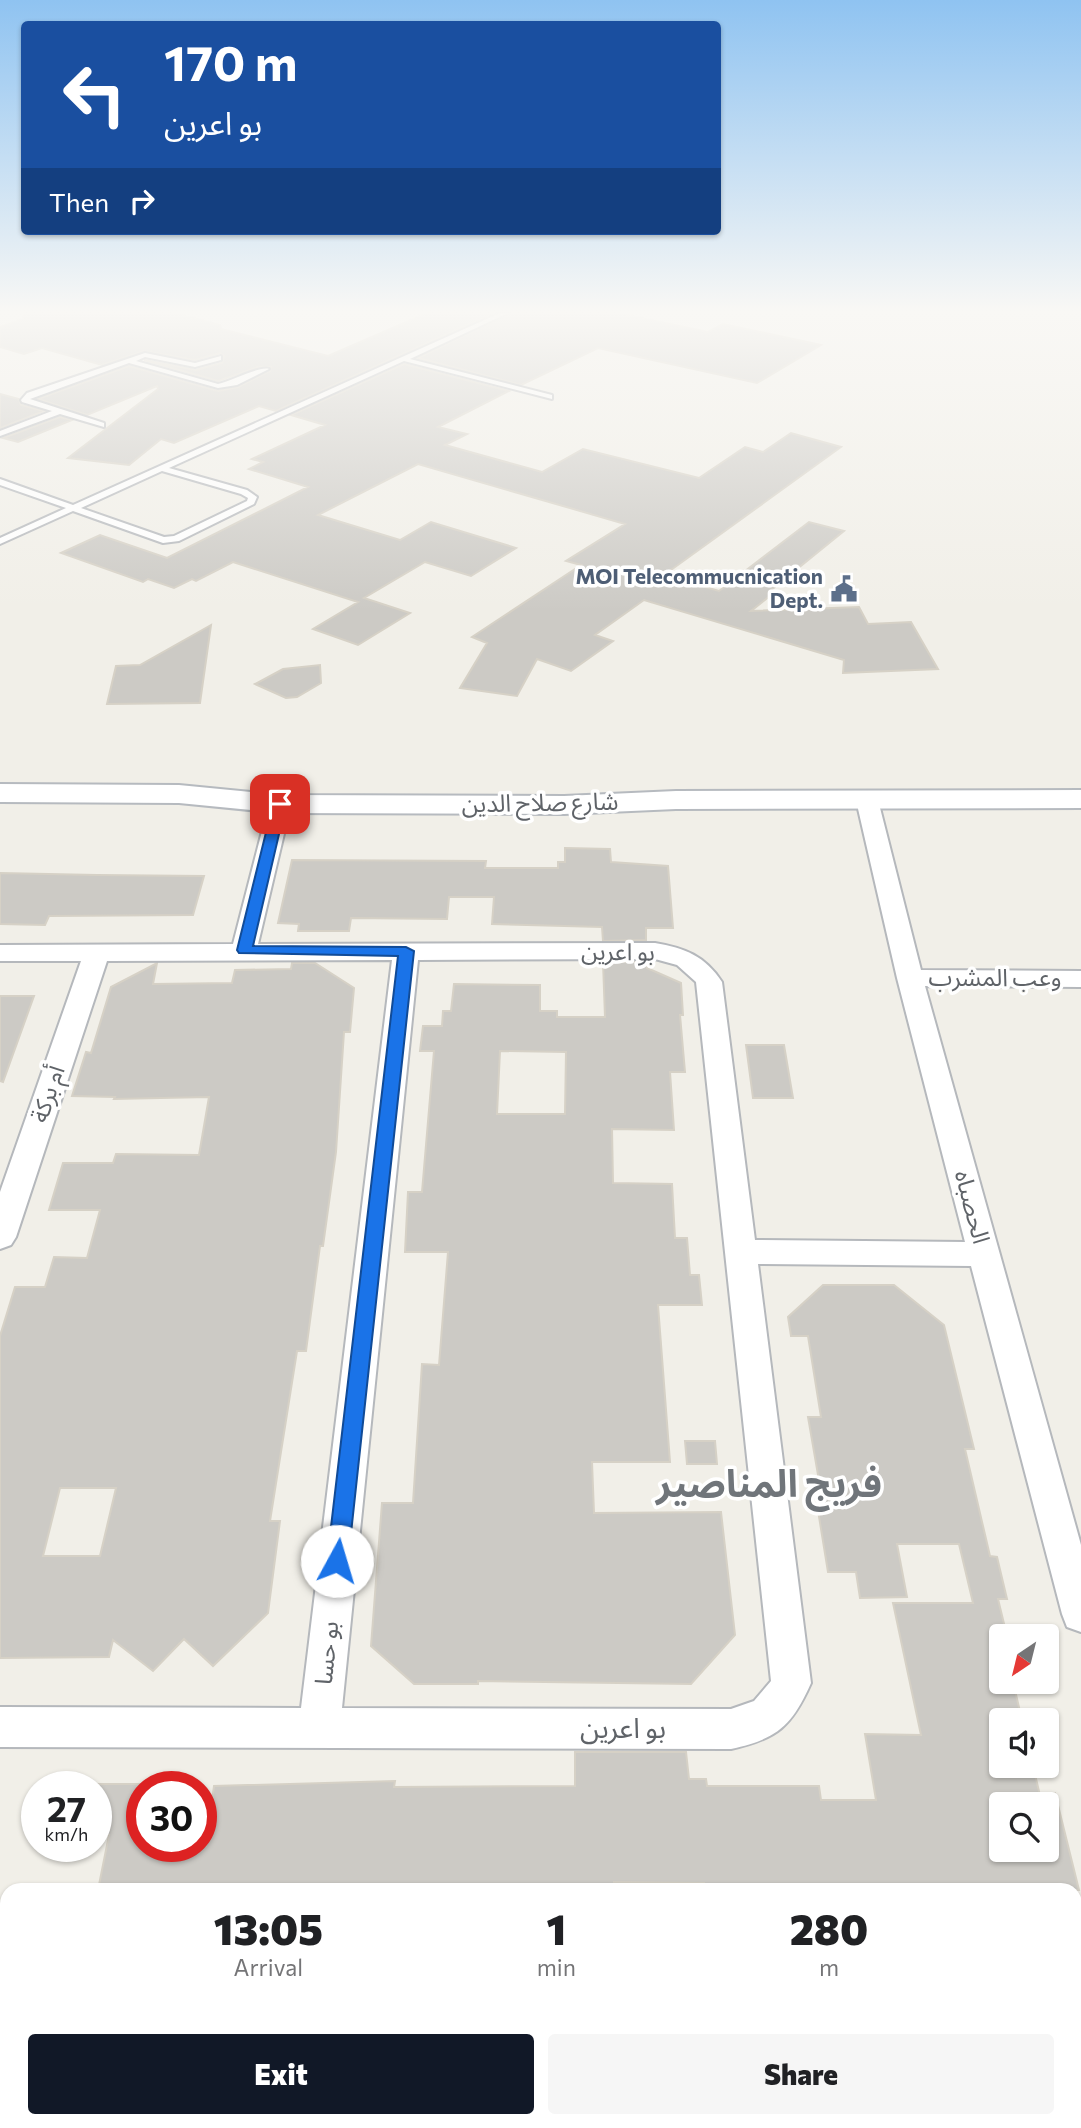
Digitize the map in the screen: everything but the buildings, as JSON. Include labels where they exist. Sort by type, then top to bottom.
[{"type":"street","name":"شارع صلاح الدين","points":[[0,793],[169,793],[279,808]]},
{"type":"street","name":"شارع صلاح الدين","points":[[0,804],[179,804],[600,816],[1081,799]]},
{"type":"street","name":"شارع صلاح الدين","points":[[869,807],[1081,816]]},
{"type":"street","name":"الحصباه","points":[[869,807],[910,978],[1081,1614]]},
{"type":"street","points":[[244,950],[279,808]]},
{"type":"street","name":"بو اعرين","points":[[0,953],[244,950],[655,951],[674,954],[691,961],[702,971],[709,982],[790,1656],[791,1683],[780,1706],[759,1723],[731,1728],[0,1727]]},
{"type":"street","name":"بو حسا","points":[[319,1728],[406,951]]},
{"type":"street","name":"أم بركة","points":[[0,1237],[97,952]]},
{"type":"street","name":"وعب المشرب","points":[[910,978],[1081,979]]},
{"type":"street","points":[[741,1252],[985,1254]]},
{"type":"lane","points":[[0,434],[57,412]]},
{"type":"lane","points":[[59,412],[101,425]]},
{"type":"lane","points":[[0,541],[287,412]]},
{"type":"lane","points":[[0,482],[163,540],[176,539],[251,502],[253,497],[164,469]]},
{"type":"place","name":"MOI Telecommucnication Dept.","points":[[844,589]]},
{"type":"district","name":"فريج المناصير","points":[[769,1484]]},
{"type":"route","points":[[280,804],[244,950],[406,951],[337,1561]]}]
